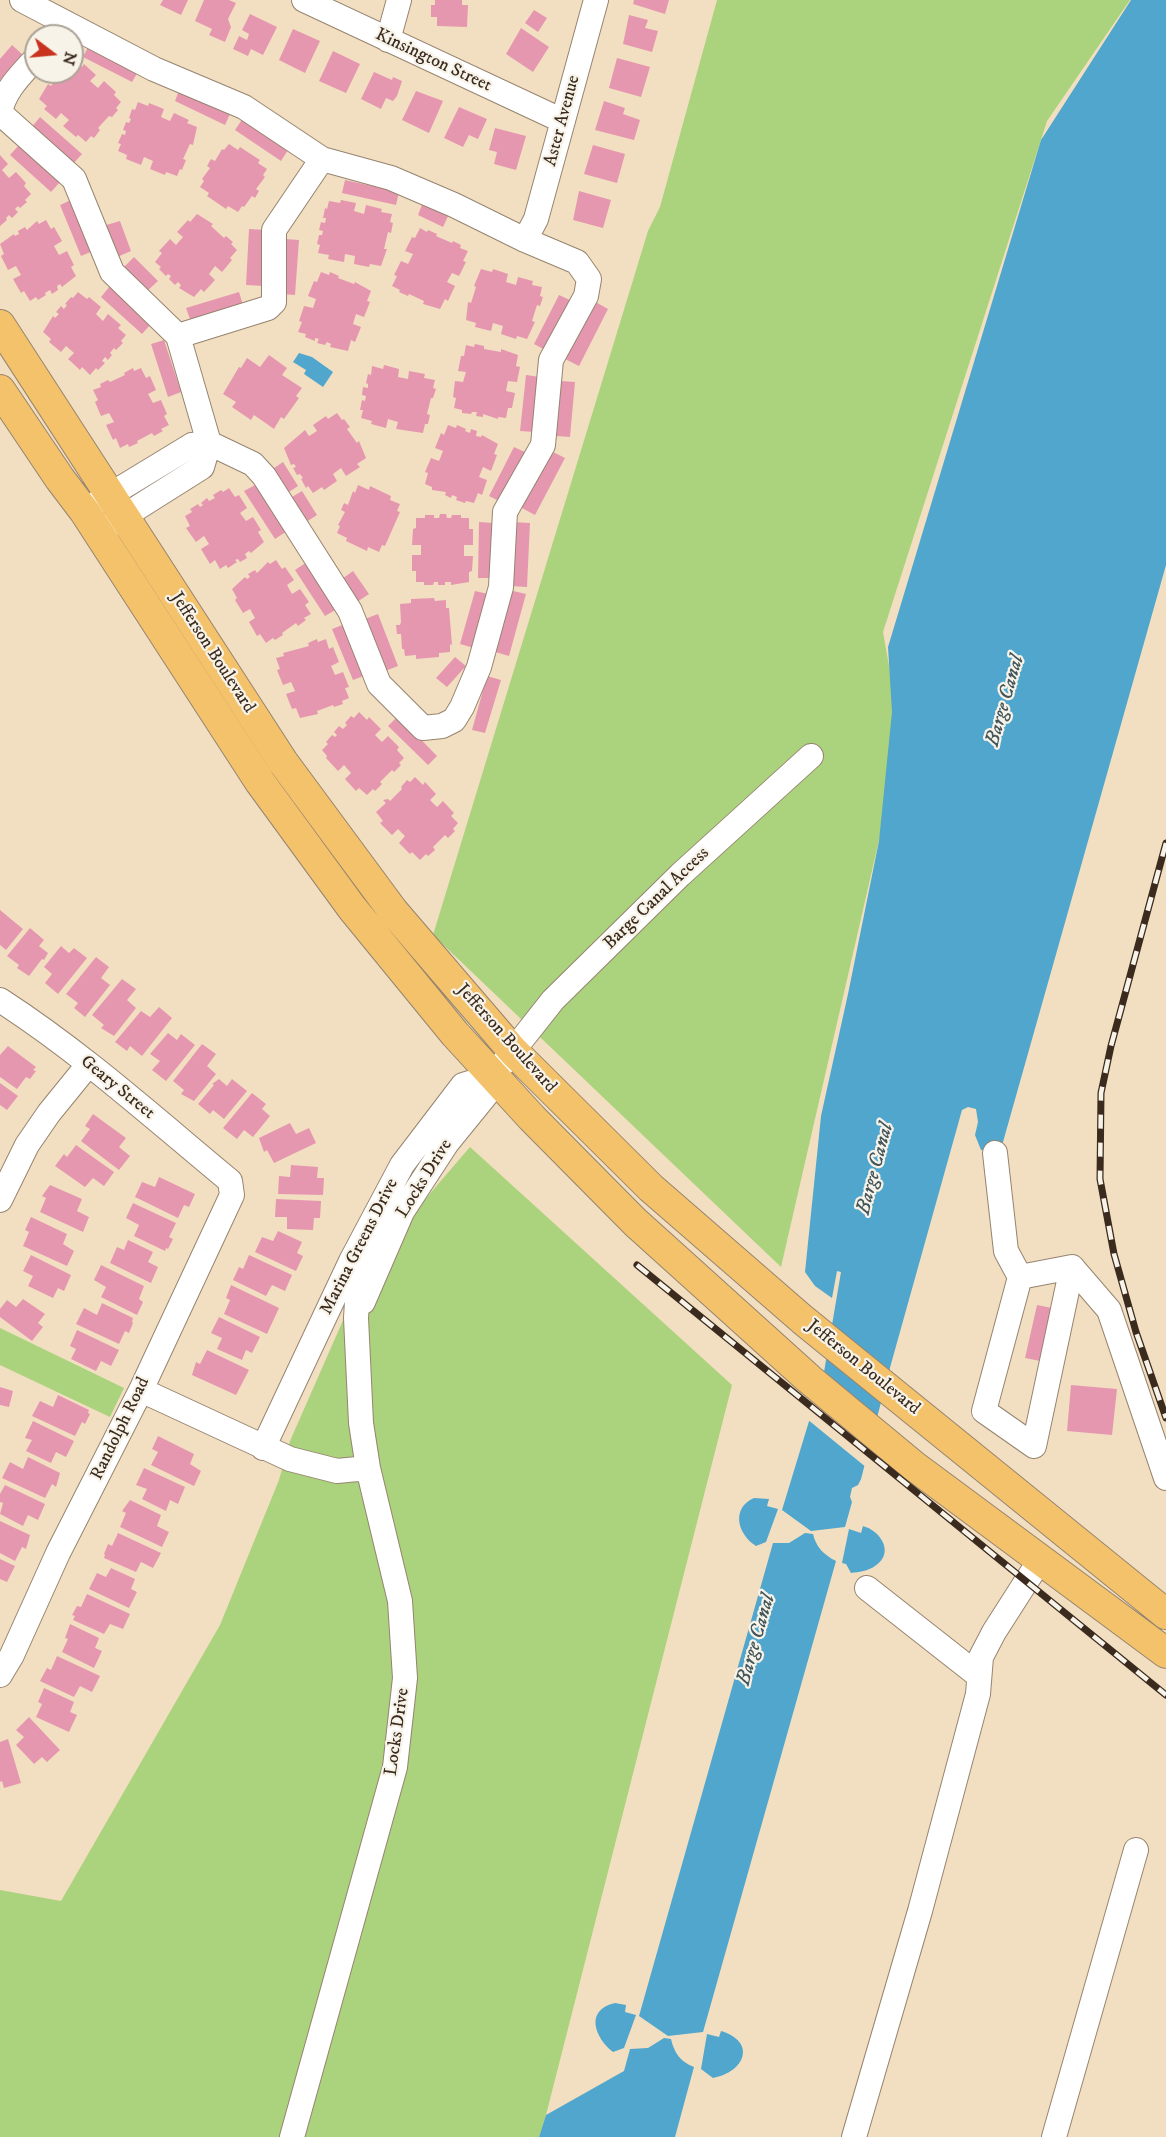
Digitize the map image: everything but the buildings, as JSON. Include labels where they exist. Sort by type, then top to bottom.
[{"type":"main road","name":"Jefferson Boulevard","points":[[0,325],[283,762],[393,911],[513,1052],[651,1188],[803,1320],[1163,1606]]},
{"type":"main road","name":"Jefferson Boulevard","points":[[0,390],[91,522],[260,782],[333,882],[455,1034],[493,1076],[635,1222],[809,1379],[914,1466],[1166,1653]]},
{"type":"street","points":[[22,0],[53,24]]},
{"type":"street","name":"Kinsington Street","points":[[304,0],[563,121]]},
{"type":"street","points":[[388,40],[399,0]]},
{"type":"street","name":"Aster Avenue","points":[[525,240],[536,219],[596,0]]},
{"type":"street","points":[[84,40],[244,107],[322,159],[392,178],[577,262],[589,279],[586,296],[551,360],[543,445],[505,512],[501,587],[479,667],[454,720],[442,726],[423,728],[379,684],[350,611],[264,476],[253,464],[209,443],[192,445],[117,506],[91,522]]},
{"type":"street","points":[[24,72],[2,99],[0,113],[74,179],[112,272],[178,336],[209,443]]},
{"type":"street","points":[[178,336],[268,308],[273,302],[274,230],[322,159]]},
{"type":"street","name":"Barge Canal Access","points":[[513,1052],[553,1000],[680,875],[811,756]]},
{"type":"street","name":"Geary Street","points":[[0,1000],[31,1020],[230,1181]]},
{"type":"street","name":"Locks Drive","points":[[356,1318],[402,1212],[447,1143],[486,1095],[493,1076],[513,1052]]},
{"type":"street","points":[[0,1200],[27,1145],[49,1113],[88,1065]]},
{"type":"street","name":"Marina Greens Drive","points":[[262,1448],[351,1261],[402,1165],[463,1085],[493,1076]]},
{"type":"street","points":[[995,1153],[1006,1251],[1020,1277],[984,1411],[1034,1446],[1072,1267]]},
{"type":"street","name":"Randolph Road","points":[[0,1675],[12,1655],[58,1553],[141,1390],[232,1195],[230,1181]]},
{"type":"street","name":"Locks Drive","points":[[292,2137],[395,1767],[405,1678],[400,1601],[368,1468],[361,1424],[356,1318],[359,1269],[376,1215]]},
{"type":"street","points":[[1020,1277],[1072,1267]]},
{"type":"street","points":[[1072,1267],[1109,1310],[1166,1478]]},
{"type":"street","points":[[141,1390],[290,1459],[337,1471],[368,1468]]},
{"type":"street","points":[[854,2137],[923,1899],[978,1694],[981,1657],[994,1632],[1040,1560]]},
{"type":"street","points":[[867,1588],[979,1676]]},
{"type":"street","points":[[1054,2137],[1136,1850]]},
{"type":"green space","points":[[717,0],[1130,0],[1047,121],[883,632],[902,740],[781,1267],[433,935],[648,231],[660,207]]},
{"type":"green space","points":[[470,1147],[732,1385],[539,2137],[0,2137],[0,1890],[61,1901],[220,1625],[279,1480],[290,1441],[366,1268]]},
{"type":"green space","points":[[0,1328],[124,1388],[110,1417],[0,1365]]},
{"type":"water","name":"Barge Canal","points":[[1131,0],[1166,0],[1166,565],[1001,1149],[981,1150],[975,1135],[978,1122],[976,1109],[968,1107],[962,1110],[861,1479],[858,1485],[852,1488],[850,1497],[852,1502],[845,1527],[811,1531],[782,1510],[824,1372],[841,1272],[837,1271],[832,1298],[815,1286],[805,1272],[821,1116],[879,841],[892,712],[888,647],[1041,140]]},
{"type":"water","points":[[299,353],[312,357],[333,372],[323,387],[304,374],[306,370],[293,362]]},
{"type":"water","points":[[754,1498],[769,1499],[767,1506],[778,1509],[766,1542],[756,1546],[744,1535],[739,1521],[742,1508]]},
{"type":"water","points":[[863,1526],[880,1537],[885,1549],[884,1555],[881,1561],[872,1568],[851,1573],[846,1564],[842,1563],[849,1529],[861,1533]]},
{"type":"water","name":"Barge Canal","points":[[805,1533],[813,1534],[821,1550],[836,1561],[703,2032],[668,2036],[639,2016],[773,1543],[789,1543]]},
{"type":"water","points":[[615,2003],[626,2005],[625,2012],[636,2015],[624,2048],[613,2052],[601,2039],[596,2018],[605,2007]]},
{"type":"water","points":[[721,2031],[739,2042],[743,2049],[743,2056],[733,2070],[713,2078],[701,2069],[707,2034],[719,2037]]},
{"type":"water","points":[[664,2038],[671,2039],[679,2056],[694,2067],[675,2137],[539,2137],[546,2115],[624,2071],[630,2049],[648,2048]]},
{"type":"pier","points":[[820,1374],[879,1422],[867,1468],[807,1419]]},
{"type":"railway","points":[[1166,843],[1111,1046],[1101,1093],[1100,1179],[1114,1254],[1136,1332],[1166,1418]]},
{"type":"railway","points":[[637,1265],[1166,1695]]}]
